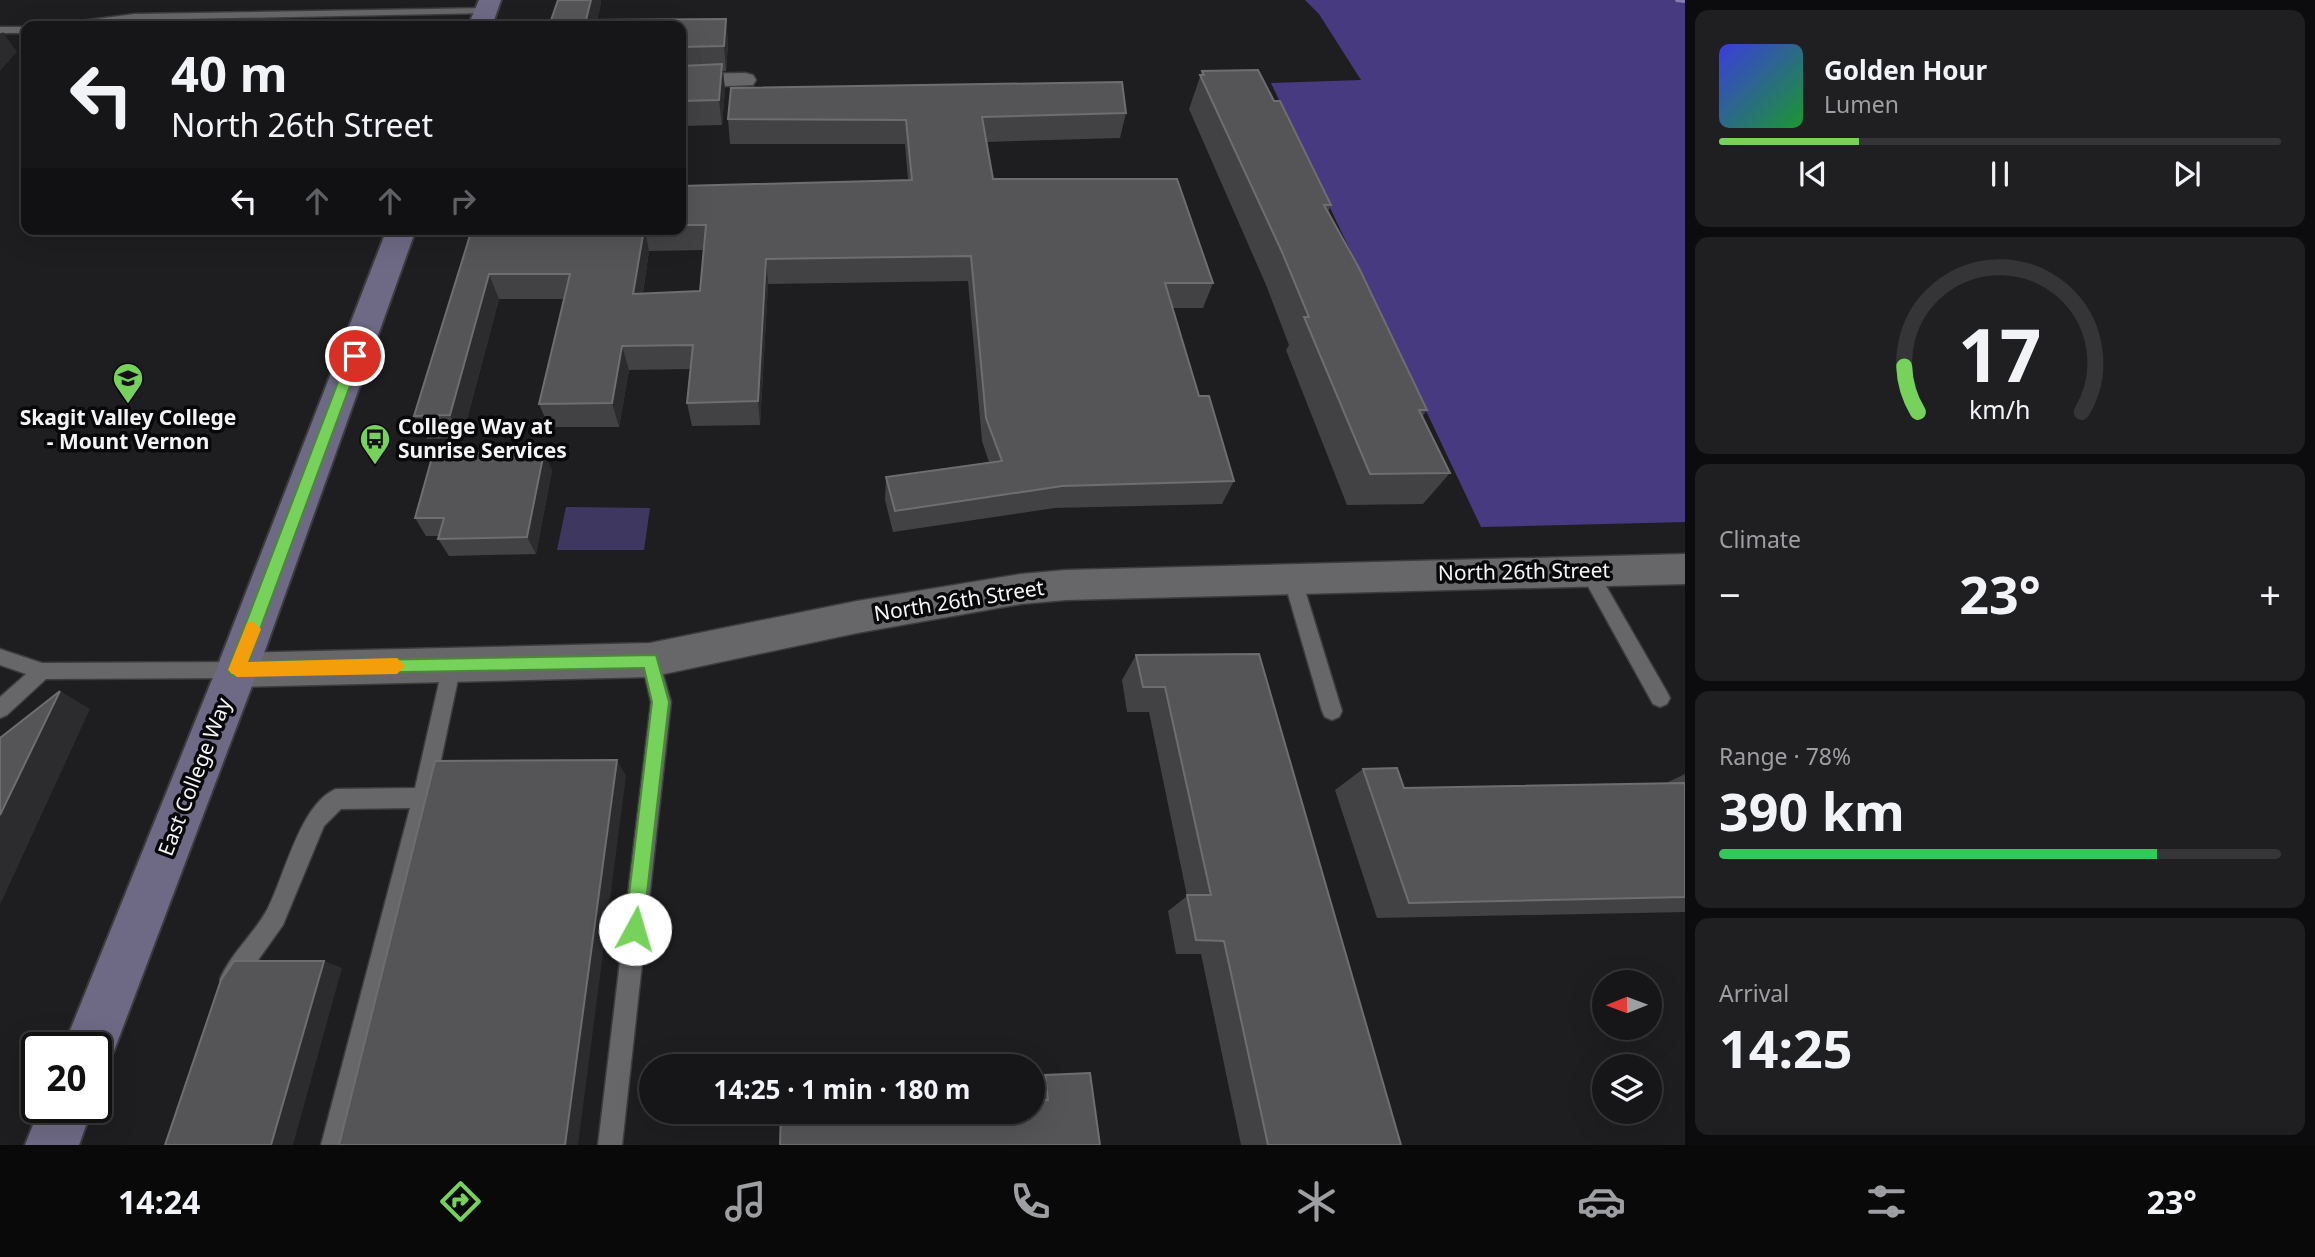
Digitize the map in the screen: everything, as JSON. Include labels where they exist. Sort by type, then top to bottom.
[{"type":"main road","name":"East College Way","points":[[95,1032],[237,670],[400,235]]},
{"type":"main road","points":[[52,1145],[60,1123]]},
{"type":"street","points":[[686,81],[745,80]]},
{"type":"street","name":"North 26th Street","points":[[237,670],[650,660],[857,617],[1021,589],[1292,577],[1685,569]]},
{"type":"lane","points":[[104,21],[135,17],[485,12]]},
{"type":"lane","points":[[0,30],[21,30]]},
{"type":"lane","points":[[1588,570],[1660,698]]},
{"type":"lane","points":[[1292,577],[1332,711]]},
{"type":"lane","points":[[0,657],[42,671],[237,670]]},
{"type":"lane","points":[[610,1145],[661,702],[650,660]]},
{"type":"lane","points":[[333,1145],[424,798],[452,665]]},
{"type":"lane","points":[[0,709],[42,671]]},
{"type":"lane","points":[[222,1005],[231,980],[275,917],[317,820],[337,799],[424,798]]},
{"type":"shaded area","points":[[1305,0],[1685,0],[1685,522],[1481,527],[1271,83],[1361,80],[1319,14]]},
{"type":"shaded area","points":[[566,507],[650,508],[644,550],[557,550]]},
{"type":"building","points":[[558,0],[591,0],[586,20],[726,19],[724,46],[686,47],[686,21],[551,21]]},
{"type":"building","points":[[722,64],[719,100],[686,101],[686,66]]},
{"type":"building","points":[[1258,70],[1274,101],[1280,101],[1331,205],[1324,205],[1359,268],[1427,410],[1419,410],[1450,473],[1370,474],[1304,317],[1309,317],[1282,252],[1200,75],[1204,75],[1202,71]]},
{"type":"building","points":[[1122,82],[1126,113],[982,117],[993,179],[1177,179],[1213,283],[1165,283],[1199,396],[1209,396],[1234,481],[1062,486],[895,511],[886,477],[1002,461],[986,418],[971,256],[766,259],[758,401],[687,403],[693,345],[622,346],[612,403],[539,404],[570,274],[489,274],[450,415],[414,416],[470,235],[643,235],[633,294],[700,291],[706,225],[686,225],[686,186],[912,180],[906,120],[728,119],[731,88]]},
{"type":"building","points":[[544,452],[527,537],[438,539],[444,518],[415,518],[433,454]]},
{"type":"building","points":[[1259,654],[1401,1145],[1268,1145],[1224,941],[1196,940],[1187,895],[1211,895],[1165,687],[1143,687],[1136,655]]},
{"type":"building","points":[[60,691],[0,815],[0,738]]},
{"type":"building","points":[[617,760],[565,1145],[339,1145],[435,761]]},
{"type":"building","points":[[1397,768],[1404,788],[1685,783],[1685,897],[1409,903],[1363,769]]},
{"type":"building","points":[[234,961],[324,961],[271,1145],[165,1145],[221,980]]},
{"type":"building","points":[[1090,1073],[1100,1145],[780,1145],[781,1124],[1045,1124],[1045,1100],[1048,1100],[1045,1075]]},
{"type":"waterway","points":[[1679,0],[1685,1]]},
{"type":"slow traffic","points":[[252,629],[237,670],[397,666]]},
{"type":"place","name":"Skagit Valley College - Mount Vernon","points":[[128,405]]},
{"type":"place","name":"College Way at Sunrise Services","points":[[375,466]]},
{"type":"route","points":[[355,356],[237,670],[650,660],[661,702],[635,929]]}]
